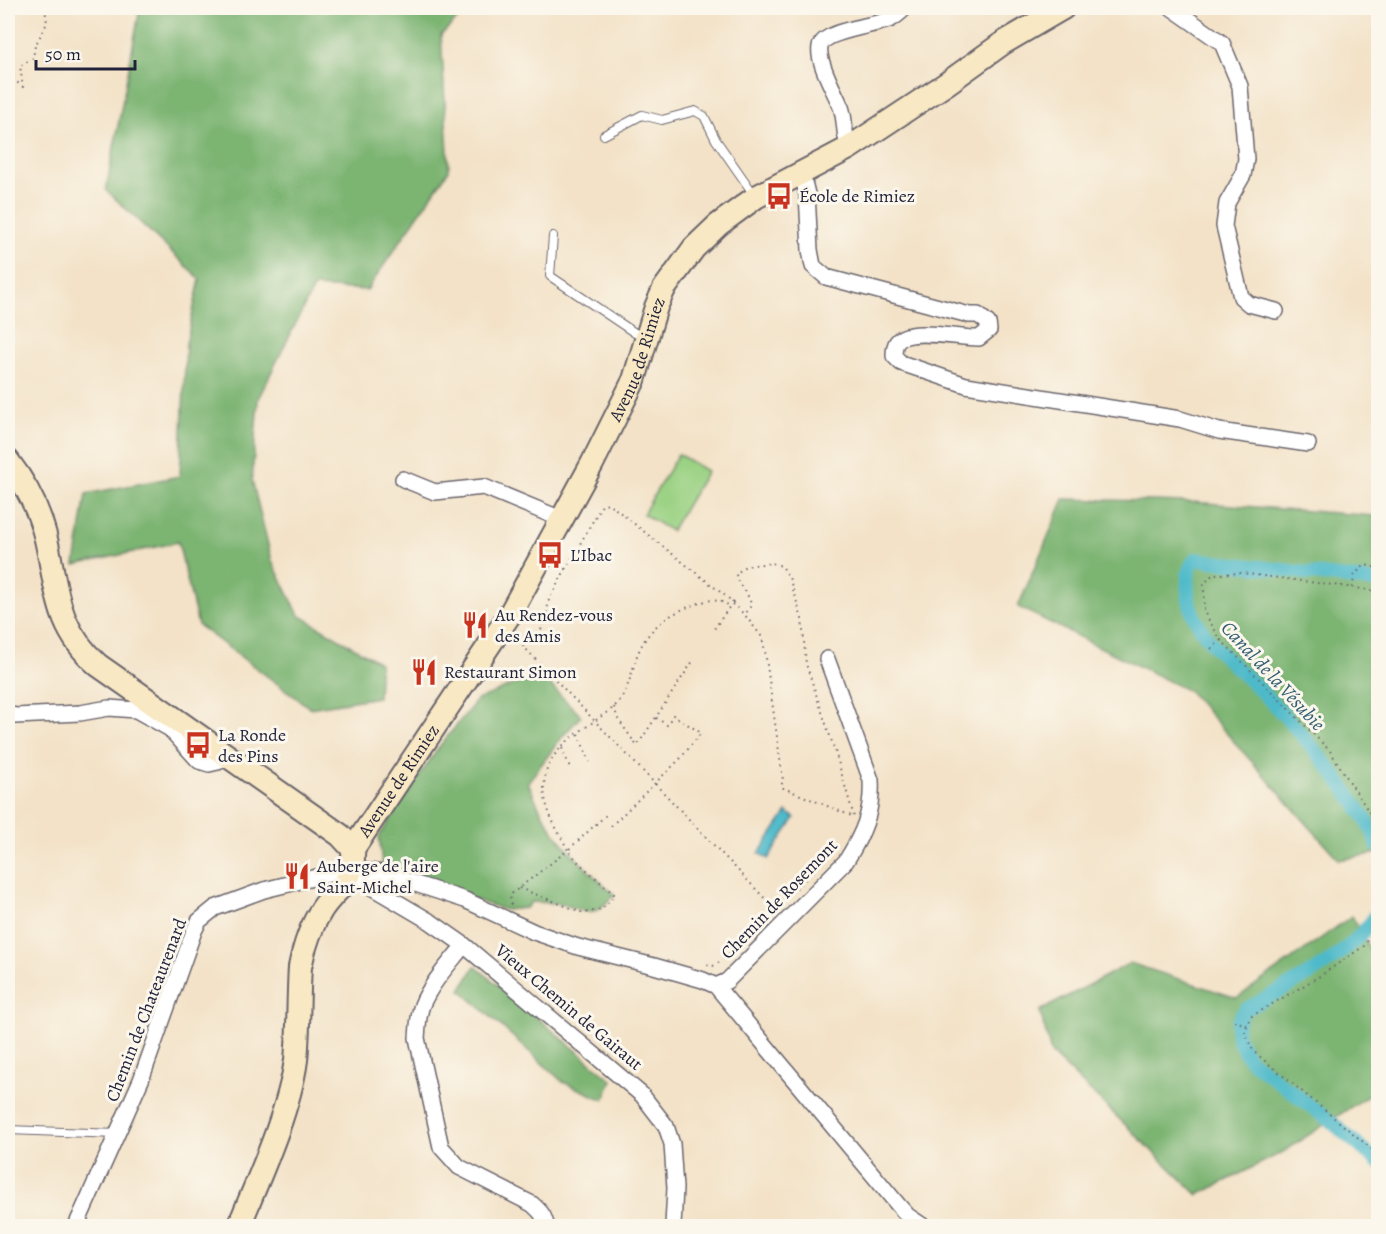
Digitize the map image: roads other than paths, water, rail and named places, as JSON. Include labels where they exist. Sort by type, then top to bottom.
[{"type":"street","points":[[849,148],[844,133],[843,113],[822,62],[820,47],[822,41],[830,35],[891,19],[905,8]]},
{"type":"street","name":"Avenue de Rimiez","points":[[353,849],[502,628],[592,464],[634,380],[646,337],[664,289],[694,248],[718,225],[756,197],[849,148],[1003,43],[1063,8]]},
{"type":"street","points":[[1172,8],[1222,43],[1240,86],[1246,159],[1243,175],[1227,203],[1224,226],[1241,297],[1249,304],[1276,311]]},
{"type":"street","points":[[802,174],[807,194],[813,266],[826,278],[969,315],[978,315],[988,323],[989,330],[979,338],[968,339],[955,335],[906,336],[898,340],[895,347],[894,356],[901,363],[966,385],[1180,419],[1219,431],[1308,444]]},
{"type":"street","points":[[8,460],[31,496],[39,516],[61,612],[82,651],[98,665],[340,835],[353,849],[354,862],[351,875],[323,908],[302,955],[296,1060],[272,1142],[239,1227]]},
{"type":"street","points":[[403,479],[435,492],[484,487],[561,519]]},
{"type":"street","name":"Chemin de Rosemont","points":[[716,987],[728,981],[846,861],[867,822],[872,800],[871,780],[827,659]]},
{"type":"street","points":[[8,714],[15,716],[80,713],[109,708],[136,710],[170,729],[199,761],[209,764],[218,762],[226,756]]},
{"type":"street","points":[[351,875],[368,871],[382,873],[465,900],[534,932],[578,947],[703,980],[716,987],[898,1206],[923,1227]]},
{"type":"street","name":"Chemin de Chateaurenard","points":[[76,1227],[141,1080],[199,921],[215,908],[264,890],[333,873],[351,875]]},
{"type":"street","name":"Vieux Chemin de Gairaut","points":[[351,875],[431,922],[464,945],[573,1039],[630,1083],[655,1110],[666,1126],[672,1144],[675,1188],[673,1227]]},
{"type":"street","points":[[464,945],[438,978],[423,1004],[418,1021],[417,1038],[441,1147],[459,1167],[540,1210],[546,1227]]},
{"type":"lane","points":[[604,135],[642,115],[662,120],[696,111],[704,116],[716,140],[756,197]]},
{"type":"lane","points":[[553,236],[550,276],[635,333],[646,337]]},
{"type":"lane","points":[[8,1130],[119,1134]]},
{"type":"water","points":[[787,812],[795,818],[768,859],[759,853]]},
{"type":"waterway","name":"Canal de la Vésubie","points":[[1378,582],[1195,559],[1191,565],[1188,580],[1193,613],[1201,629],[1222,654],[1280,710],[1316,752],[1362,814],[1378,847]]},
{"type":"waterway","name":"Canal de la Vésubie","points":[[1378,912],[1366,929],[1336,957],[1245,1010],[1240,1017],[1237,1029],[1239,1041],[1250,1060],[1335,1125],[1378,1162]]},
{"type":"place","name":"École de Rimiez","points":[[779,196]]},
{"type":"place","name":"L'Ibac","points":[[550,555]]},
{"type":"place","name":"Au Rendez-vous des Amis","points":[[475,625]]},
{"type":"place","name":"Restaurant Simon","points":[[424,672]]},
{"type":"place","name":"La Ronde des Pins","points":[[198,745]]},
{"type":"place","name":"Auberge de l'aire Saint-Michel","points":[[297,876]]}]
